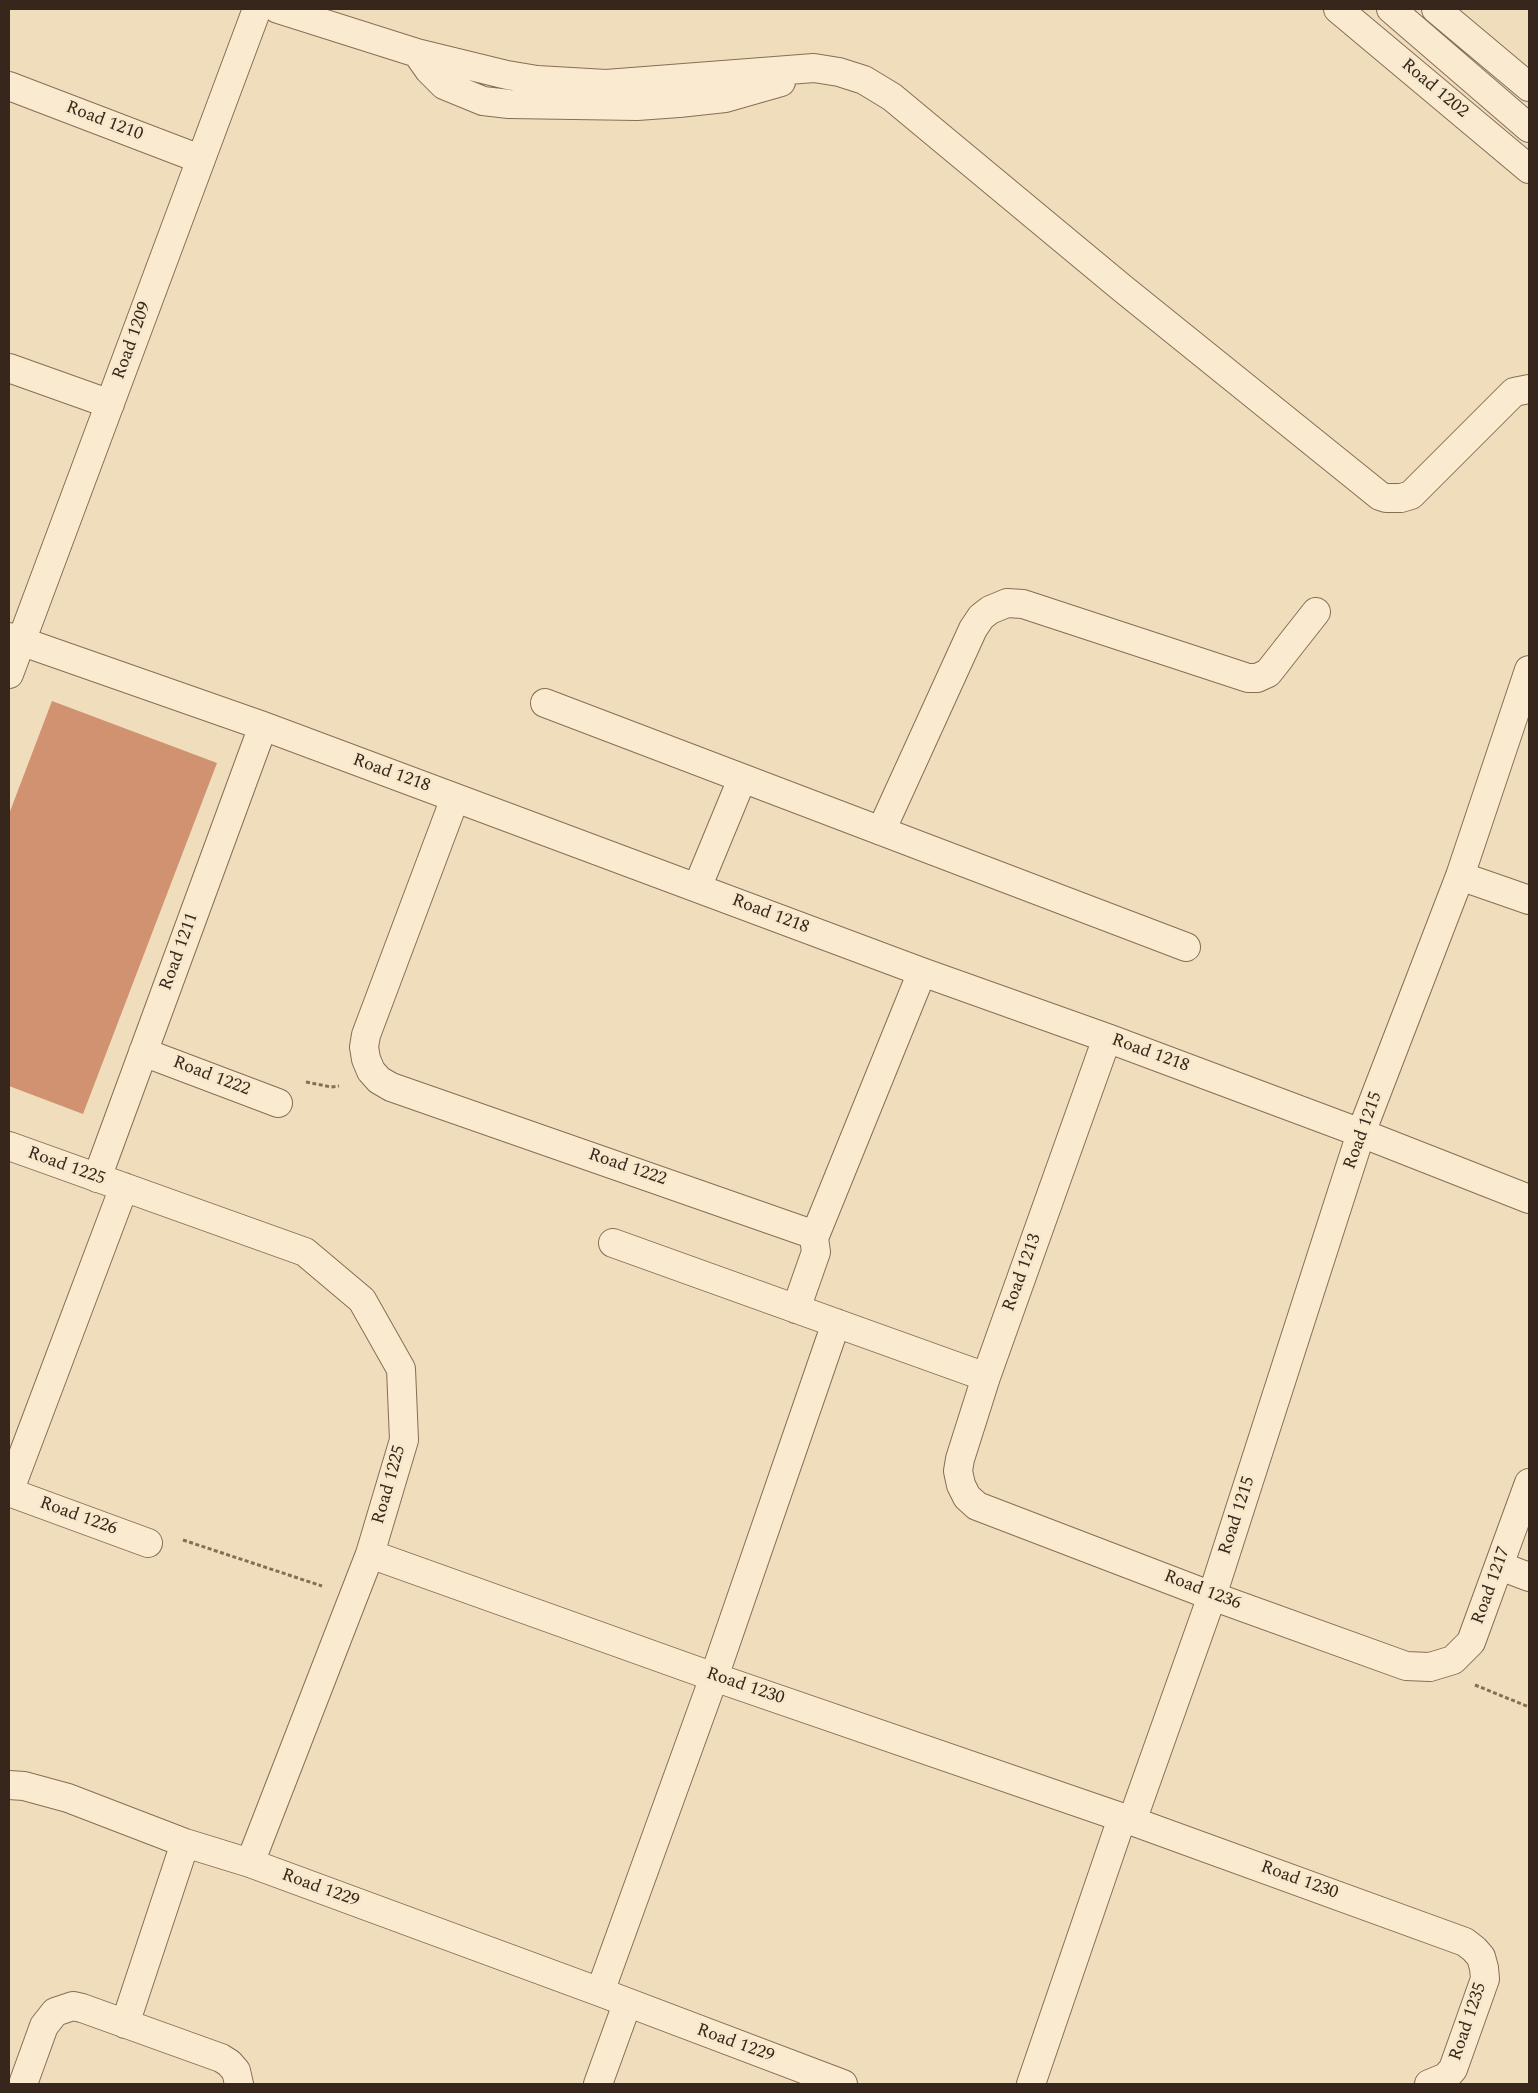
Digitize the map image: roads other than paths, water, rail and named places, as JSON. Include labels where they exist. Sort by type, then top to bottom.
[{"type":"street","name":"Road 1209","points":[[9,674],[15,639],[110,404],[257,9]]},
{"type":"street","points":[[278,9],[417,53],[429,70],[444,85],[483,100],[543,106],[637,106],[725,98],[771,86],[814,68],[839,72],[864,80],[892,97],[1122,288],[1380,496],[1392,499],[1411,495],[1514,392],[1529,389]]},
{"type":"street","name":"Road 1202","points":[[1338,9],[1529,169]]},
{"type":"street","name":"Road 1202","points":[[1391,9],[1529,128]]},
{"type":"street","points":[[1436,9],[1529,87]]},
{"type":"street","name":"Road 1210","points":[[9,86],[200,159]]},
{"type":"street","points":[[9,368],[110,404]]},
{"type":"street","points":[[881,831],[973,629],[990,610],[1007,603],[1023,604],[1248,678],[1257,678],[1268,673],[1316,612]]},
{"type":"street","name":"Road 1218","points":[[15,639],[262,726],[922,972],[1107,1038],[1361,1133],[1529,1199]]},
{"type":"street","name":"Road 1215","points":[[1127,1819],[1212,1596],[1361,1133],[1460,876],[1529,670]]},
{"type":"street","points":[[544,703],[1186,947]]},
{"type":"street","name":"Road 1211","points":[[97,1178],[262,726]]},
{"type":"street","points":[[697,888],[742,778]]},
{"type":"street","name":"Road 1222","points":[[455,798],[366,1035],[364,1047],[371,1071],[379,1080],[391,1086],[804,1230],[814,1238]]},
{"type":"street","points":[[1460,876],[1529,900]]},
{"type":"street","points":[[796,1309],[816,1252],[814,1238],[922,972]]},
{"type":"street","name":"Road 1213","points":[[977,1506],[967,1497],[961,1485],[958,1472],[960,1458],[986,1377],[1107,1038]]},
{"type":"street","name":"Road 1222","points":[[144,1052],[278,1103]]},
{"type":"street","name":"Road 1225","points":[[9,1146],[305,1252],[362,1300],[402,1369],[404,1440],[370,1554],[250,1864]]},
{"type":"street","name":"Road 1225","points":[[9,1492],[124,1187]]},
{"type":"street","points":[[613,1243],[986,1377]]},
{"type":"street","points":[[600,1992],[714,1676],[836,1323]]},
{"type":"street","name":"Road 1217","points":[[1430,1668],[1453,1660],[1471,1642],[1529,1483]]},
{"type":"street","name":"Road 1226","points":[[9,1492],[148,1543]]},
{"type":"street","name":"Road 1236","points":[[977,1506],[1212,1596],[1406,1666],[1430,1668]]},
{"type":"street","name":"Road 1230","points":[[370,1554],[1127,1819],[1465,1942],[1474,1949]]},
{"type":"street","points":[[1500,1566],[1529,1577]]},
{"type":"street","name":"Road 1229","points":[[9,1785],[24,1786],[68,1798],[186,1843],[250,1864],[600,1992],[627,2004],[843,2084]]},
{"type":"street","points":[[1031,2084],[1127,1819]]},
{"type":"street","points":[[125,2024],[186,1843]]},
{"type":"street","name":"Road 1235","points":[[1429,2084],[1446,2077],[1454,2069],[1482,1989],[1485,1979],[1484,1968],[1481,1957],[1474,1949]]},
{"type":"street","points":[[598,2084],[627,2004]]},
{"type":"street","points":[[23,2084],[44,2026],[55,2012],[64,2008],[82,2008],[220,2058],[236,2070],[239,2084]]}]
